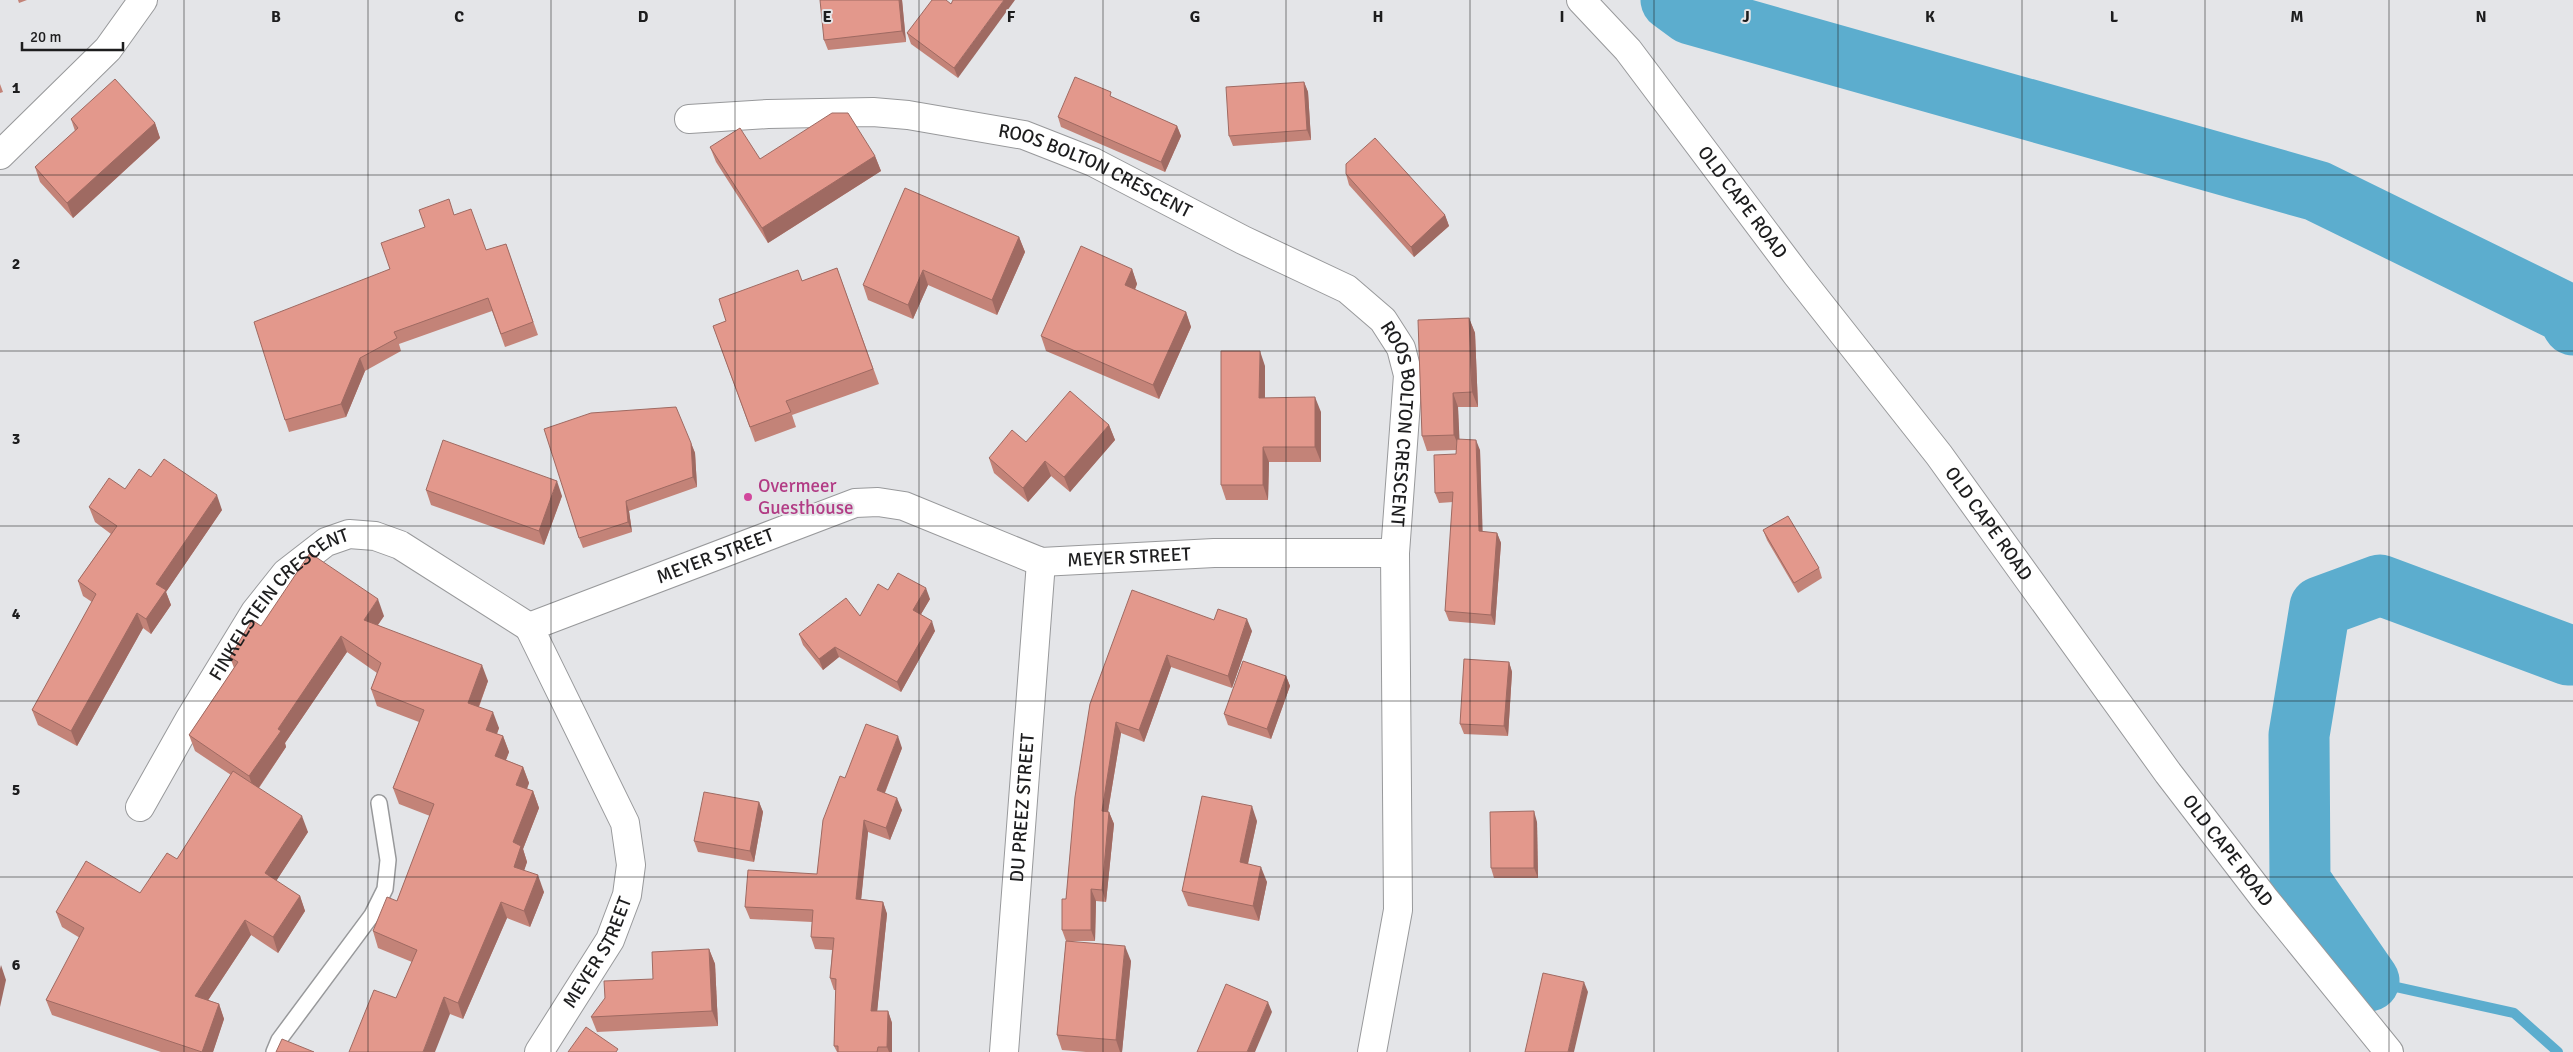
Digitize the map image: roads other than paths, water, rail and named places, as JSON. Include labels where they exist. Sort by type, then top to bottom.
[{"type":"street","points":[[0,155],[108,49],[143,0]]},
{"type":"street","name":"OLD CAPE ROAD","points":[[1581,0],[1634,58],[1796,275],[1939,455],[2168,773],[2264,898],[2389,1052]]},
{"type":"street","name":"ROOS BOLTON CRESCENT","points":[[689,119],[787,113],[873,112],[908,115],[1024,135],[1093,162],[1243,240],[1347,289],[1383,320],[1401,348],[1408,375],[1395,553],[1398,910],[1372,1052]]},
{"type":"street","name":"MEYER STREET","points":[[539,1052],[610,940],[626,895],[631,865],[626,823],[529,627],[855,503],[878,502],[904,506],[1041,562],[1214,553],[1395,553]]},
{"type":"street","name":"FINKELSTEIN CRESCENT","points":[[140,807],[189,720],[255,612],[286,573],[326,542],[349,534],[375,536],[400,545],[529,627]]},
{"type":"street","name":"DU PREEZ STREET","points":[[1004,1052],[1041,562]]},
{"type":"lane","points":[[274,1052],[279,1040],[372,915],[385,889],[388,860],[379,802]]},
{"type":"waterway","points":[[1671,0],[1690,14],[2317,191],[2566,313],[2573,325]]},
{"type":"waterway","points":[[2369,981],[2300,881],[2299,735],[2320,607],[2380,585],[2568,655],[2573,655]]},
{"type":"waterway","points":[[2369,981],[2514,1013],[2558,1052]]},
{"type":"place","name":"Overmeer Guesthouse","points":[[748,497]]}]
